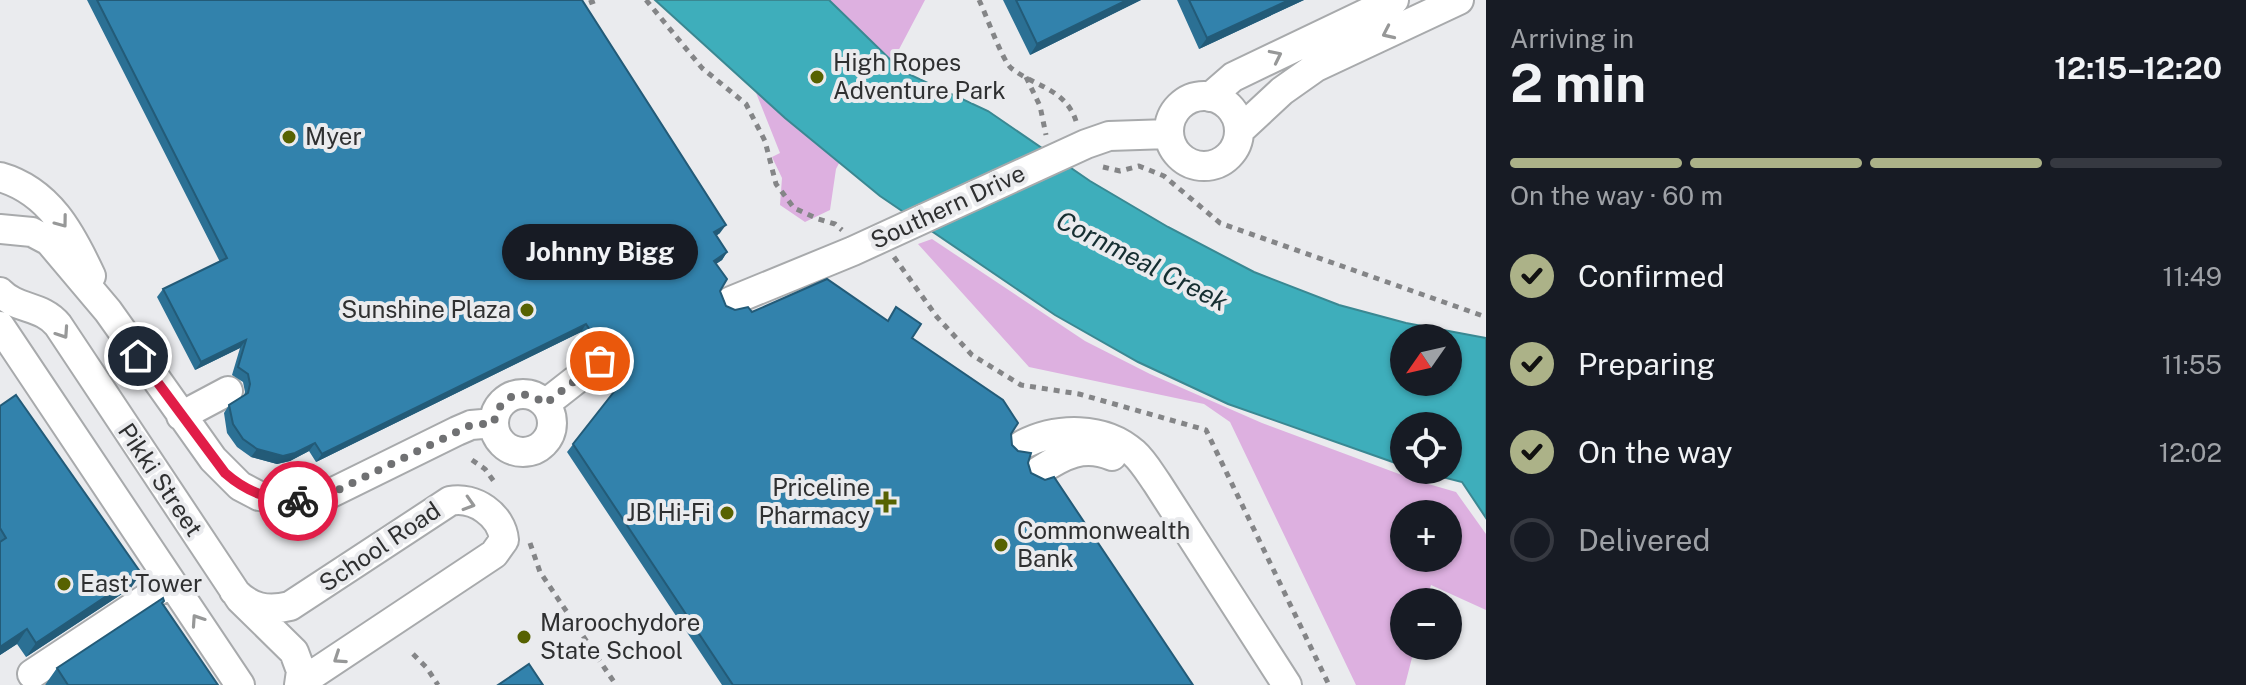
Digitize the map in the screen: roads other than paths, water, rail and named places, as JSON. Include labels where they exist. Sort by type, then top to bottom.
[{"type":"street","points":[[1210,97],[1233,77],[1394,0]]},
{"type":"street","points":[[1239,131],[1234,113],[1220,100],[1199,96],[1180,105],[1174,113],[1169,134],[1172,145],[1189,162],[1211,165],[1231,153],[1239,131],[1282,91],[1316,67],[1459,0]]},
{"type":"street","name":"Southern Drive","points":[[731,301],[905,228],[1069,144],[1109,136],[1169,134]]},
{"type":"street","points":[[0,177],[35,194],[61,220],[76,243],[108,311]]},
{"type":"street","points":[[0,229],[28,231],[44,237],[108,311],[219,466],[240,486],[259,496],[298,501],[338,490],[471,425],[494,423]]},
{"type":"street","name":"Pikki Street","points":[[0,292],[16,303],[51,316],[234,591],[291,648],[301,671],[300,684]]},
{"type":"street","name":"Pikki Street","points":[[0,326],[240,685]]},
{"type":"street","points":[[545,404],[600,361]]},
{"type":"street","points":[[181,416],[228,391]]},
{"type":"street","points":[[529,394],[545,404],[552,420],[549,437],[535,449],[526,452],[508,447],[496,432],[494,423],[497,410],[511,397],[529,394]]},
{"type":"street","points":[[1022,445],[1035,438],[1077,432],[1107,436],[1133,452],[1157,483],[1268,671]]},
{"type":"street","points":[[1039,471],[1069,453],[1084,450],[1099,450],[1126,465],[1268,671],[1287,685]]},
{"type":"street","name":"School Road","points":[[234,591],[261,609],[290,606],[450,501],[459,499],[474,503],[497,521],[504,540],[494,554],[300,684]]},
{"type":"street","points":[[32,674],[171,582]]},
{"type":"water","name":"Cornmeal Creek","points":[[655,0],[829,0],[902,71],[988,111],[1090,181],[1168,227],[1254,272],[1339,305],[1411,324],[1390,324],[1390,396],[1462,396],[1462,334],[1486,338],[1486,518],[1462,482],[1462,412],[1390,412],[1390,461],[1228,404],[1138,362],[1055,315],[880,196],[785,118]]},
{"type":"place","name":"High Ropes Adventure Park","points":[[817,77]]},
{"type":"place","name":"Myer","points":[[289,137]]},
{"type":"place","name":"Sunshine Plaza","points":[[527,310]]},
{"type":"place","name":"Johnny Bigg","points":[[600,361]]},
{"type":"place","name":"Priceline Pharmacy","points":[[886,502]]},
{"type":"place","name":"JB Hi-Fi","points":[[727,513]]},
{"type":"place","name":"Commonwealth Bank","points":[[1001,545]]},
{"type":"place","name":"East Tower","points":[[64,584]]},
{"type":"place","name":"Maroochydore State School","points":[[524,637]]}]
